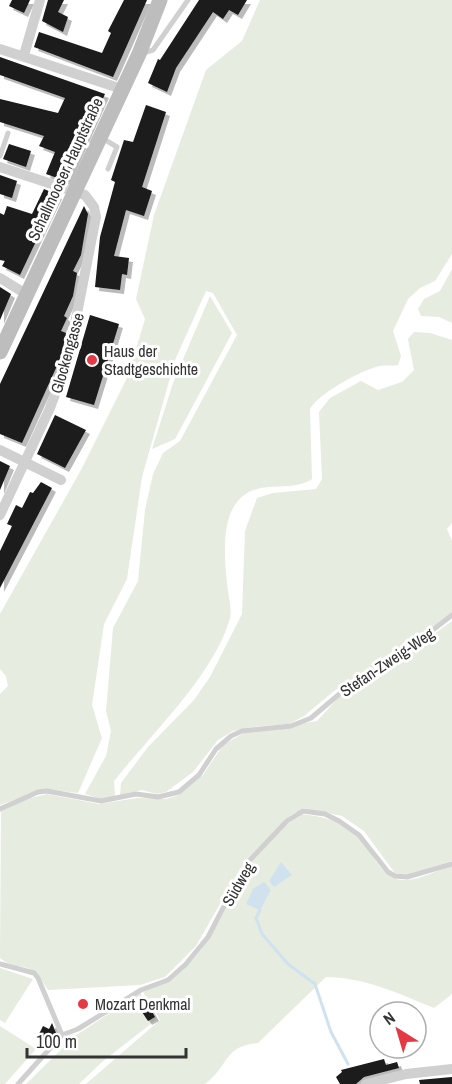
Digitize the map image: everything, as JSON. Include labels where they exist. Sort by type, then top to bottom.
[{"type":"street","points":[[24,55],[40,0]]},
{"type":"street","name":"Schallmooser Hauptstraße","points":[[0,352],[139,54],[160,0]]},
{"type":"street","points":[[0,49],[122,89]]},
{"type":"street","points":[[0,167],[75,191]]},
{"type":"street","name":"Glockengasse","points":[[0,515],[68,359],[96,217],[90,199],[75,191]]},
{"type":"street","points":[[0,278],[26,294]]},
{"type":"street","points":[[0,450],[61,480]]},
{"type":"street","points":[[366,1084],[406,1074],[452,1069]]},
{"type":"lane","points":[[139,54],[153,50],[188,0]]},
{"type":"lane","points":[[0,156],[8,133]]},
{"type":"lane","points":[[100,137],[117,147],[108,169]]},
{"type":"lane","name":"Stefan-Zweig-Weg","points":[[0,809],[38,792],[47,791],[101,801],[136,794],[158,797],[179,792],[199,775],[216,749],[231,736],[242,731],[291,726],[311,718],[356,680],[398,657],[452,615]]},
{"type":"lane","name":"Südweg","points":[[62,1035],[78,1029],[122,999],[168,980],[178,972],[208,937],[246,864],[287,821],[303,811],[325,814],[339,820],[359,835],[388,872],[395,876],[407,877],[452,864]]},
{"type":"lane","points":[[0,964],[34,974],[38,978],[62,1035],[18,1084]]},
{"type":"shaded area","points":[[260,0],[452,0],[452,254],[435,281],[420,288],[408,299],[393,331],[401,356],[398,365],[379,366],[351,378],[322,396],[310,409],[312,479],[293,485],[254,490],[245,494],[237,502],[228,521],[226,533],[226,569],[231,612],[222,639],[196,682],[114,781],[115,797],[101,799],[85,794],[106,756],[111,731],[106,711],[113,628],[138,581],[145,510],[153,474],[163,453],[180,441],[237,335],[213,293],[206,291],[175,360],[142,477],[127,579],[104,624],[92,705],[102,738],[78,793],[44,789],[0,805],[0,694],[8,686],[6,676],[0,669],[0,614],[81,470],[128,376],[145,319],[136,299],[154,215],[206,70],[242,41]]},
{"type":"shaded area","points":[[452,269],[452,323],[439,317],[421,316],[418,309],[424,299],[440,291]]},
{"type":"shaded area","points":[[210,296],[232,333],[175,439],[152,449],[173,383]]},
{"type":"shaded area","points":[[414,332],[430,333],[452,340],[452,523],[447,529],[452,541],[452,612],[396,655],[334,691],[304,716],[289,724],[233,731],[218,740],[193,772],[166,792],[157,794],[142,790],[120,795],[121,783],[148,747],[194,700],[210,677],[242,614],[245,531],[257,498],[273,493],[316,489],[322,479],[319,412],[330,398],[361,381],[378,390],[402,382],[414,370],[408,339]]},
{"type":"shaded area","points":[[452,621],[452,861],[406,875],[395,873],[364,831],[342,816],[303,808],[291,815],[244,862],[196,946],[165,977],[140,985],[48,990],[41,979],[30,969],[7,963],[0,958],[1,811],[27,799],[47,794],[99,804],[137,798],[166,799],[179,795],[203,775],[223,745],[244,733],[317,721],[339,697],[401,658]]},
{"type":"shaded area","points":[[301,814],[331,820],[344,826],[357,835],[382,869],[395,879],[415,879],[452,866],[452,994],[434,1008],[428,1006],[428,1000],[414,1000],[354,980],[326,977],[258,1043],[238,1048],[232,1052],[205,1084],[86,1084],[160,1020],[143,992],[175,975],[197,955],[214,930],[241,876],[260,851]]},
{"type":"shaded area","points":[[0,968],[33,979],[5,1023],[0,1020]]},
{"type":"shaded area","points":[[140,993],[157,1019],[102,1062],[79,1084],[26,1084],[75,1036]]},
{"type":"shaded area","points":[[0,1026],[36,1049],[5,1084],[0,1084]]},
{"type":"water","points":[[281,862],[292,875],[274,887],[269,881]]},
{"type":"water","points":[[264,882],[271,890],[260,910],[246,904],[253,889]]},
{"type":"building","points":[[12,0],[30,0],[24,13],[9,6]]},
{"type":"building","points":[[48,0],[64,0],[58,12],[68,17],[63,32],[42,21]]},
{"type":"building","points":[[124,0],[147,0],[113,77],[34,47],[39,32],[102,53],[111,33],[108,31]]},
{"type":"building","points":[[199,0],[247,0],[238,15],[229,10],[223,19],[213,12],[176,68],[167,92],[148,83],[158,59],[160,60]]},
{"type":"building","points":[[0,57],[105,94],[66,181],[46,174],[55,152],[39,146],[44,136],[0,122],[0,99],[58,113],[65,98],[0,75]]},
{"type":"building","points":[[146,105],[166,112],[142,187],[152,191],[144,216],[126,210],[114,256],[129,258],[127,275],[122,274],[120,290],[95,287],[100,237],[115,182],[111,180],[124,140],[133,142]]},
{"type":"building","points":[[9,144],[31,151],[26,167],[3,159]]},
{"type":"building","points":[[0,175],[17,181],[12,198],[0,194]]},
{"type":"building","points":[[44,189],[58,195],[20,275],[2,266],[5,261],[0,260],[0,213],[4,215],[7,206],[32,214]]},
{"type":"building","points":[[84,206],[88,214],[81,255],[73,271],[77,273],[73,296],[64,316],[67,318],[61,331],[66,333],[61,357],[22,443],[0,434],[0,384]]},
{"type":"building","points":[[0,287],[11,294],[0,320]]},
{"type":"building","name":"Haus der Stadtgeschichte","points":[[90,315],[119,324],[94,405],[66,397]]},
{"type":"building","points":[[55,415],[86,430],[65,468],[37,454]]},
{"type":"building","points":[[0,461],[10,466],[0,490]]},
{"type":"building","points":[[41,482],[52,488],[0,588],[0,551],[12,526],[7,524],[16,505],[22,508],[30,492],[33,493]]},
{"type":"building","points":[[144,998],[155,1017],[148,1021],[136,1003]]},
{"type":"building","points":[[52,1023],[56,1033],[44,1048],[40,1046],[43,1041],[37,1038],[43,1026],[49,1029]]},
{"type":"building","points":[[380,1060],[384,1060],[386,1065],[397,1062],[399,1068],[364,1077],[356,1084],[340,1084],[336,1077],[342,1072],[341,1070]]},
{"type":"building","points":[[452,1077],[452,1084],[420,1084],[419,1080]]},
{"type":"waterway","points":[[260,910],[256,918],[262,934],[288,964],[315,984],[331,1032],[348,1064]]},
{"type":"place","name":"Haus der Stadtgeschichte","points":[[92,360]]},
{"type":"place","name":"Mozart Denkmal","points":[[83,1004]]}]
